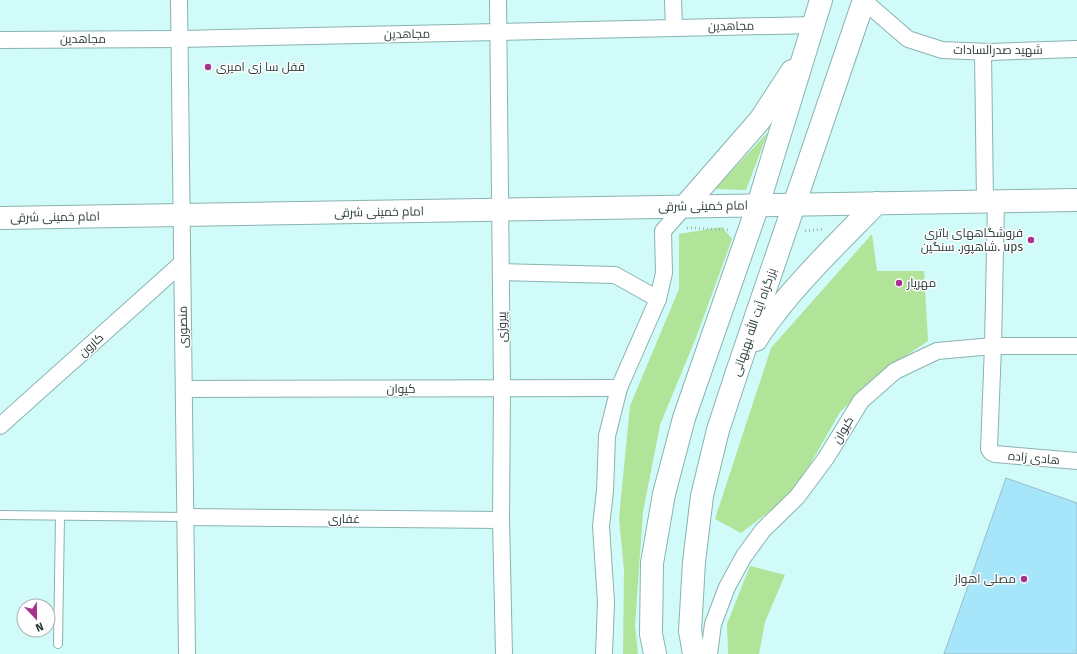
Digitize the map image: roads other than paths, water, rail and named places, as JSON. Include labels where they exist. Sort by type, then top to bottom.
[{"type":"main road","points":[[655,654],[651,634],[652,563],[664,494],[684,418],[758,205],[821,0]]},
{"type":"main road","name":"بزرگراه آیت الله بهبهانی","points":[[694,654],[690,631],[694,562],[702,496],[718,430],[864,0]]},
{"type":"main road","points":[[685,206],[760,120],[806,50]]},
{"type":"main road","points":[[795,205],[1077,200]]},
{"type":"main road","points":[[737,372],[763,328],[796,287],[877,203]]},
{"type":"main road","name":"امام خمینی شرقی","points":[[0,218],[795,205]]},
{"type":"street","name":"منصوری","points":[[179,0],[187,654]]},
{"type":"street","name":"پیروزی","points":[[498,0],[504,654]]},
{"type":"street","points":[[673,0],[674,28]]},
{"type":"street","name":"شهید صدرالسادات","points":[[864,0],[908,39],[942,50],[983,52],[1077,49]]},
{"type":"street","name":"مجاهدین","points":[[0,40],[180,39],[814,24]]},
{"type":"street","points":[[983,52],[990,202],[993,346]]},
{"type":"street","points":[[604,654],[606,602],[601,526],[605,492],[607,436],[619,388],[658,299],[664,273],[663,231],[685,206]]},
{"type":"street","name":"کارون","points":[[0,426],[182,263]]},
{"type":"street","points":[[501,272],[615,275],[658,299]]},
{"type":"street","name":"کیوان","points":[[709,654],[713,624],[727,587],[744,556],[763,530],[797,497],[826,458],[861,401],[896,371],[937,352],[993,346],[1077,346]]},
{"type":"street","name":"هادی زاده","points":[[993,346],[989,449],[991,452],[995,454],[1077,461]]},
{"type":"street","name":"کیوان","points":[[184,389],[619,388]]},
{"type":"street","name":"غفاری","points":[[186,517],[502,520]]},
{"type":"lane","points":[[0,515],[186,517]]},
{"type":"lane","points":[[58,644],[60,516]]},
{"type":"place","name":"قفل سا زی امیری","points":[[208,67]]},
{"type":"place","name":"فروشگاههای باتری شاهپور. سنگین. ups","points":[[1031,240]]},
{"type":"place","name":"مهریار","points":[[899,283]]},
{"type":"place","name":"مصلی اهواز","points":[[1024,579]]}]
